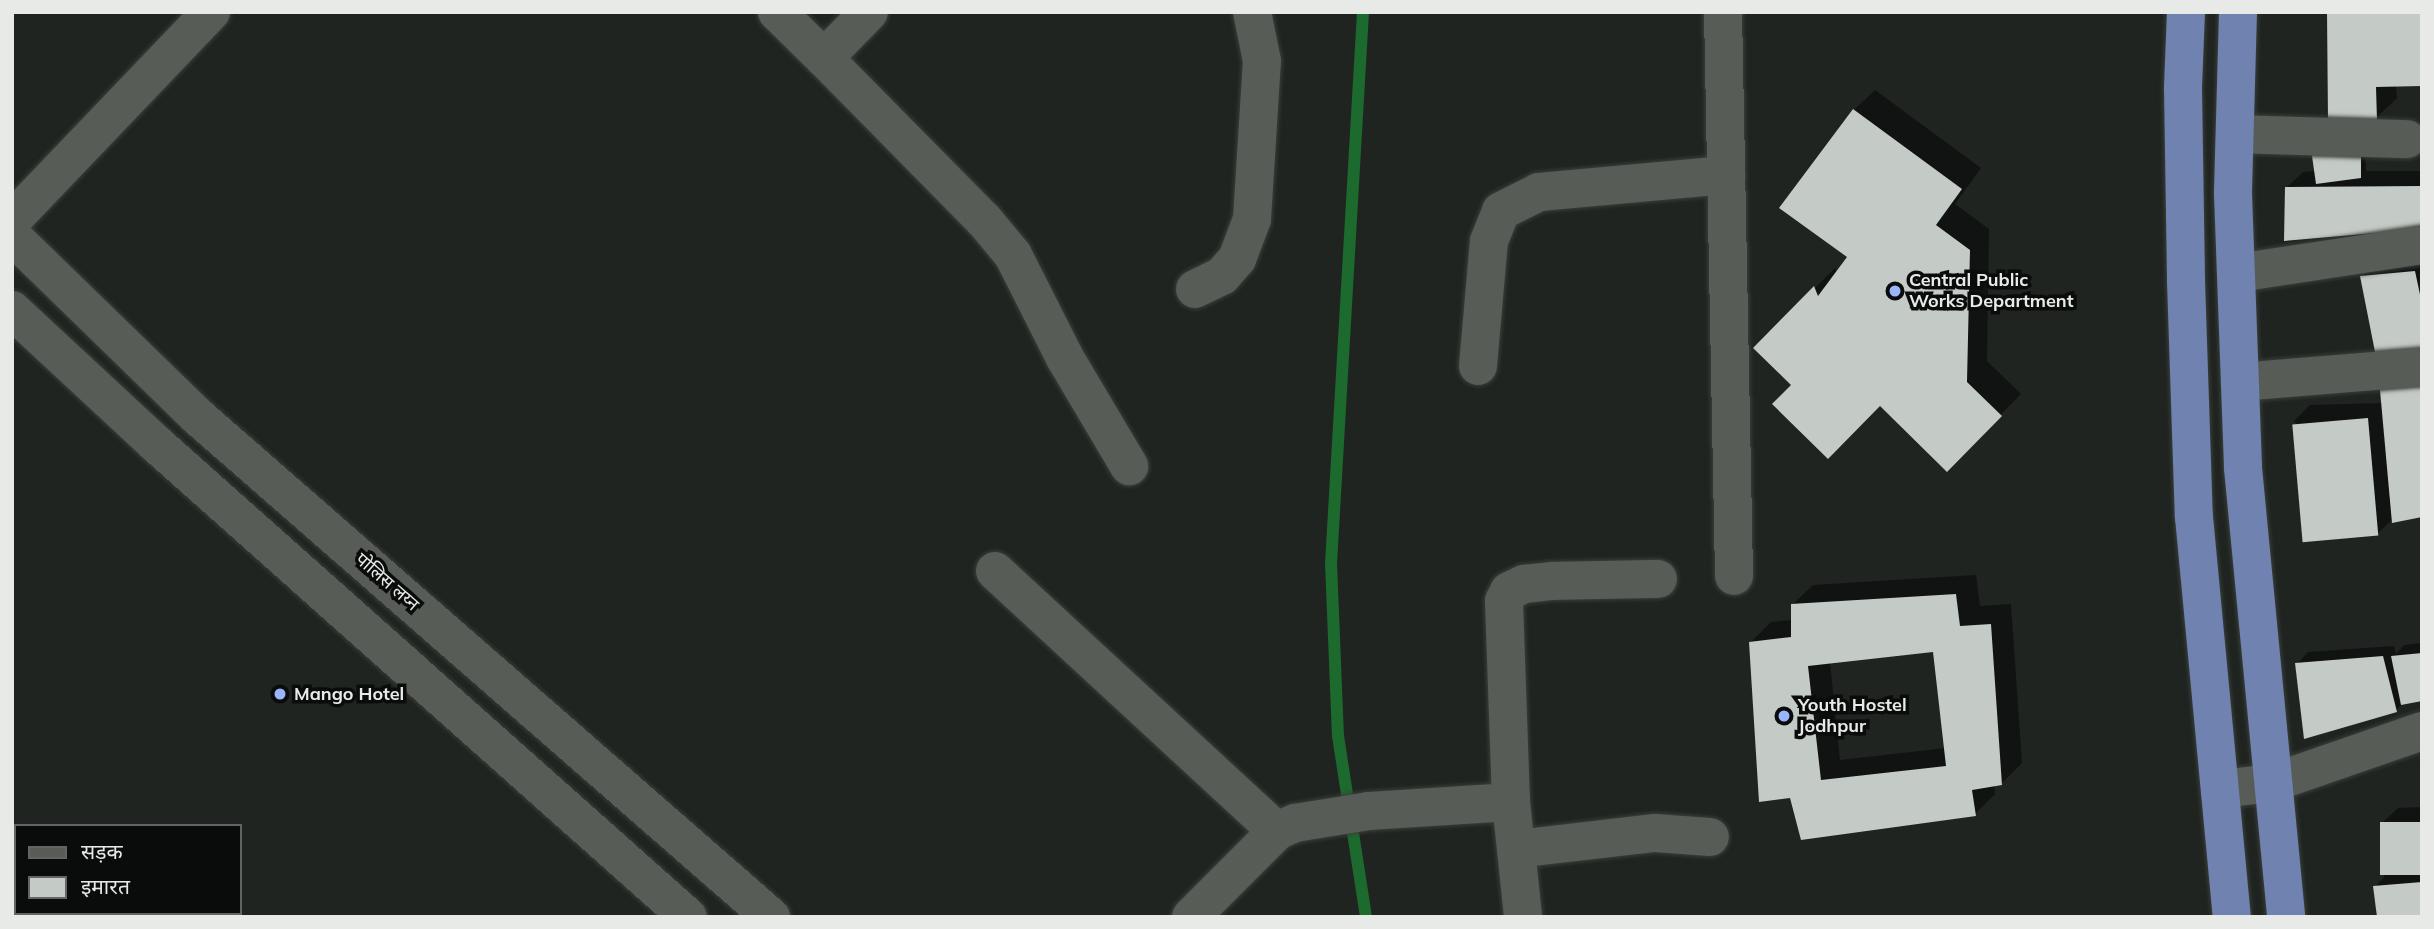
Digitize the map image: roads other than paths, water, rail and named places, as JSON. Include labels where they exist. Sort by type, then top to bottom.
[{"type":"highway","points":[[2186,12],[2183,88],[2185,240],[2194,517],[2232,917]]},
{"type":"highway","points":[[2238,12],[2233,194],[2244,468],[2286,917]]},
{"type":"street","points":[[12,220],[211,12]]},
{"type":"street","points":[[776,12],[985,220],[1013,255],[1065,358],[1129,466]]},
{"type":"street","points":[[824,58],[869,12]]},
{"type":"street","points":[[1195,289],[1222,276],[1237,259],[1252,219],[1262,61],[1252,12]]},
{"type":"street","points":[[1723,12],[1734,576]]},
{"type":"street","points":[[2236,134],[2407,139]]},
{"type":"street","points":[[1478,366],[1489,241],[1501,211],[1539,192],[1726,175]]},
{"type":"street","name":"पोलिस लय्न","points":[[12,236],[197,416],[771,917]]},
{"type":"street","points":[[2237,272],[2422,245]]},
{"type":"street","points":[[12,310],[155,443],[688,917]]},
{"type":"street","points":[[2241,382],[2422,367]]},
{"type":"street","points":[[995,571],[1286,827]]},
{"type":"street","points":[[1523,917],[1511,802],[1504,601],[1510,591],[1524,584],[1658,579]]},
{"type":"street","points":[[2220,789],[2272,783],[2422,731]]},
{"type":"street","points":[[1191,917],[1286,827],[1369,811],[1511,802]]},
{"type":"street","points":[[1516,849],[1655,833],[1710,837]]},
{"type":"waterway","points":[[1363,12],[1331,563],[1338,736],[1366,917]]},
{"type":"place","name":"Central Public Works Department","points":[[1895,291]]},
{"type":"place","name":"Mango Hotel","points":[[280,694]]},
{"type":"place","name":"Youth Hostel Jodhpur","points":[[1784,716]]}]
